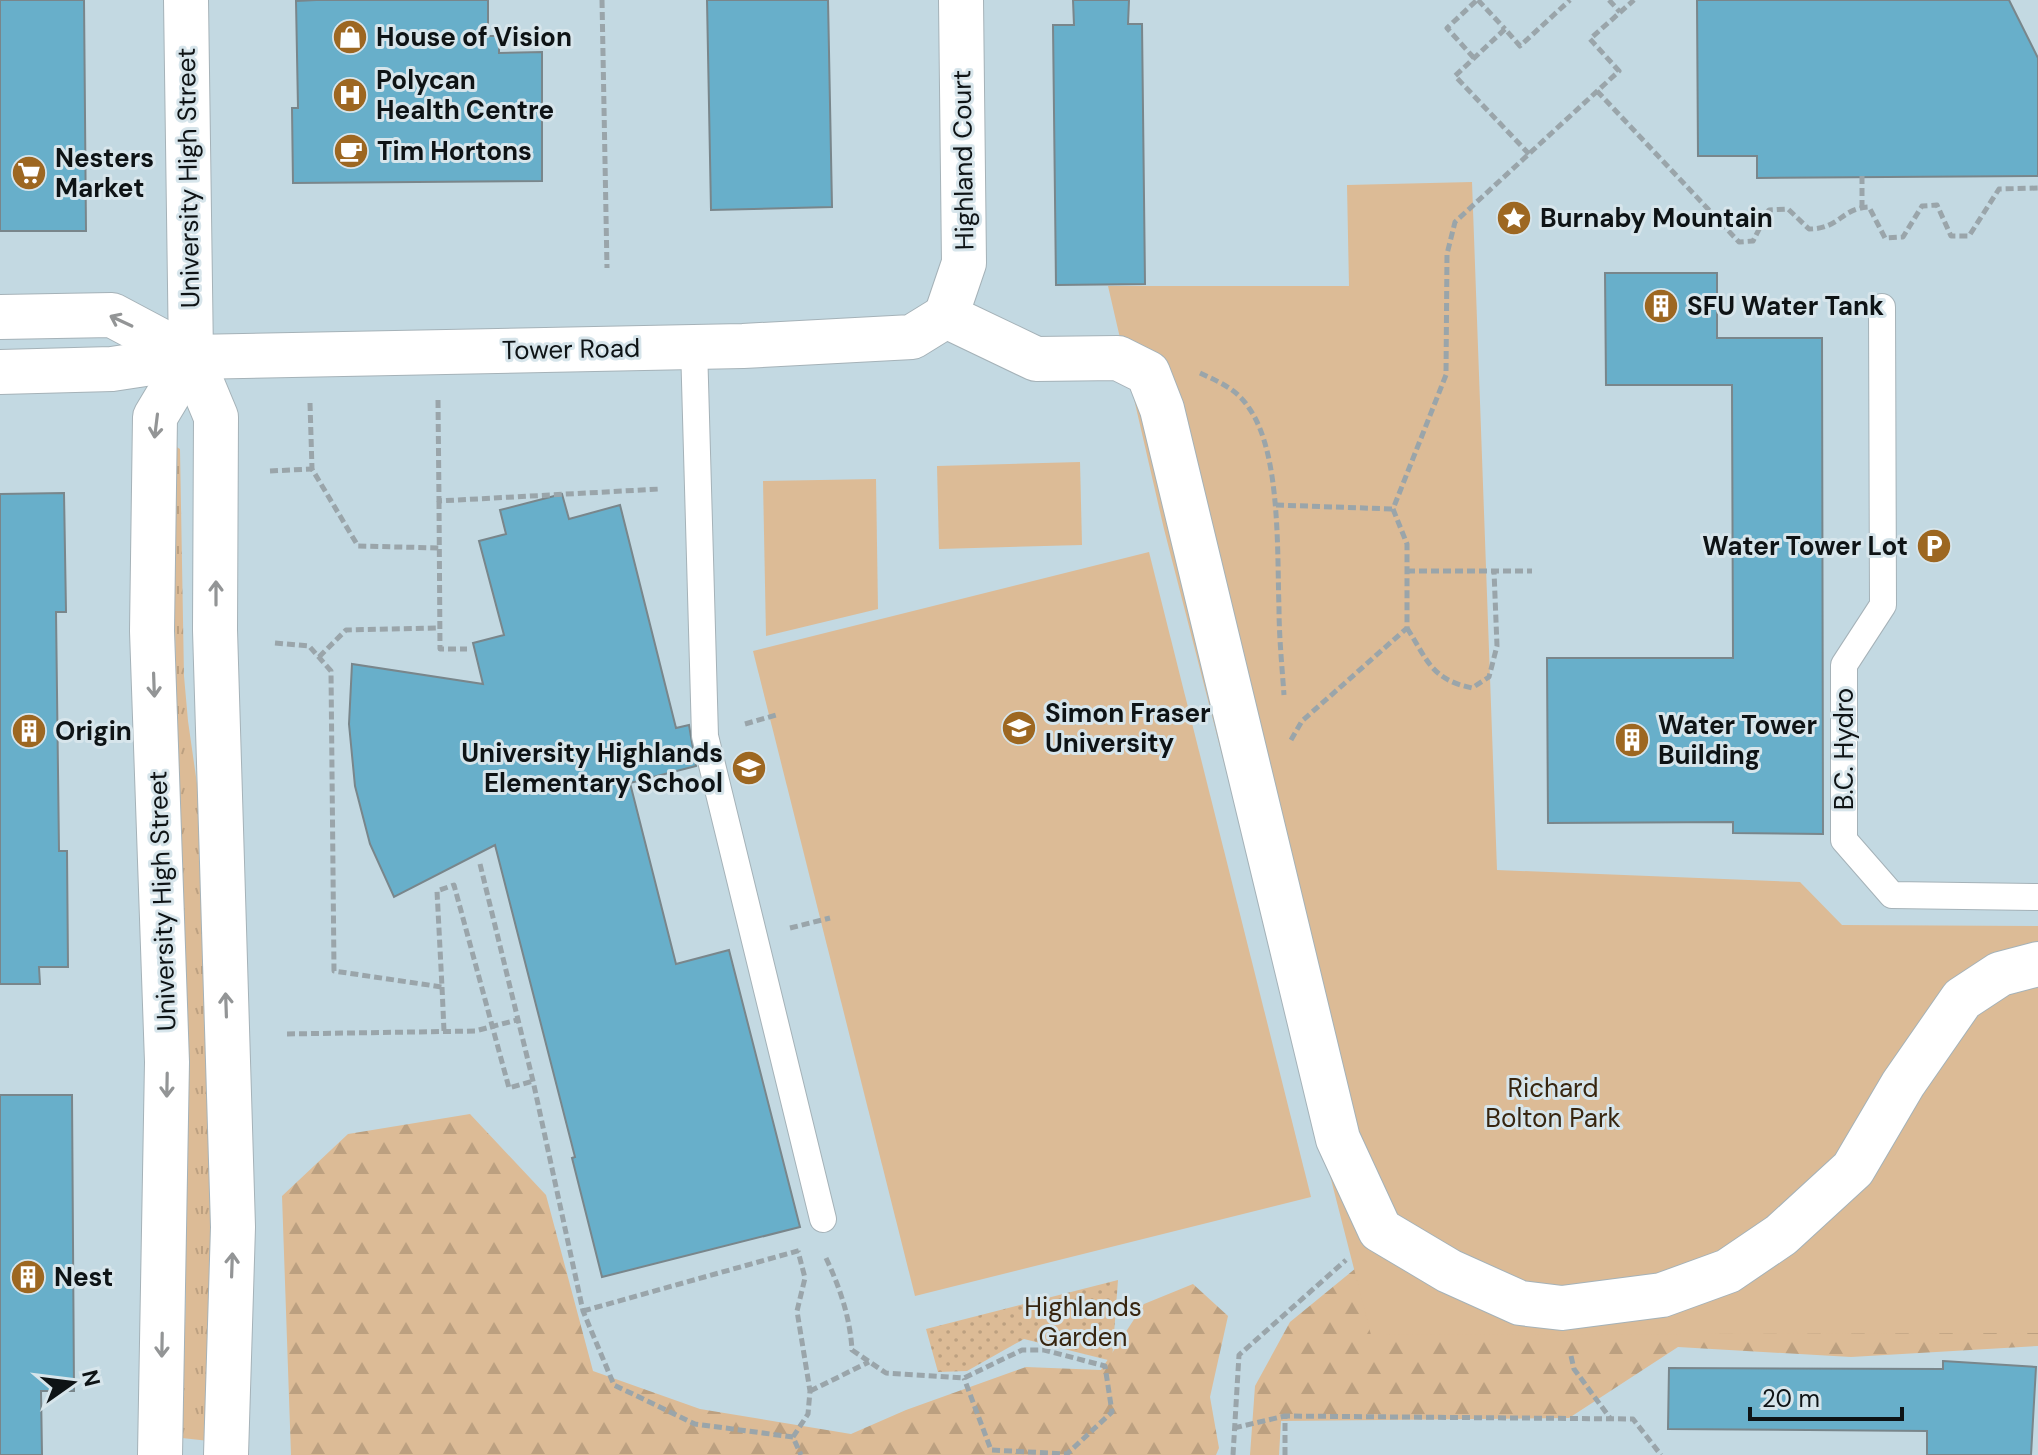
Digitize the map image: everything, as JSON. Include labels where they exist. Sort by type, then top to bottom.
[{"type":"street","name":"University High Street","points":[[186,0],[191,357],[216,417],[215,630],[233,1227],[226,1455]]},
{"type":"street","name":"Highland Court","points":[[946,316],[964,263],[961,0]]},
{"type":"street","name":"Tower Road","points":[[0,317],[112,315],[191,357]]},
{"type":"street","name":"Tower Road","points":[[0,372],[112,369],[191,357],[694,346],[912,337],[946,316]]},
{"type":"street","points":[[946,316],[1036,359],[1118,358],[1148,373],[1162,409],[1338,1139],[1380,1230],[1449,1271],[1520,1303],[1562,1308],[1662,1295],[1728,1271],[1781,1235],[1853,1169],[1903,1084],[1962,999],[2000,974],[2038,964]]},
{"type":"street","name":"University High Street","points":[[160,1455],[167,1062],[152,631],[155,417],[191,357]]},
{"type":"lane","name":"B.C. Hydro","points":[[1882,307],[1883,605],[1844,665],[1844,840],[1892,895],[2038,897]]},
{"type":"lane","points":[[694,346],[705,736],[822,1232]]},
{"type":"path","points":[[602,0],[607,268]]},
{"type":"path","points":[[1474,58],[1447,28],[1477,0],[1520,46],[1570,0]]},
{"type":"path","points":[[1609,0],[1620,12]]},
{"type":"path","points":[[1494,571],[1497,646],[1489,677],[1472,688],[1451,683],[1435,672],[1407,628],[1407,544],[1393,509],[1446,375],[1447,254],[1455,222],[1619,71],[1590,39],[1634,0]]},
{"type":"path","points":[[1505,29],[1455,76],[1529,154]]},
{"type":"path","points":[[1597,91],[1739,242],[1753,241],[1769,210],[1788,209],[1809,229],[1826,229],[1855,208],[1869,207],[1885,238],[1903,237],[1922,206],[1937,205],[1951,236],[1969,236],[1999,189],[2038,188]]},
{"type":"path","points":[[1862,176],[1862,208]]},
{"type":"path","points":[[1148,373],[1192,369],[1230,387],[1249,407],[1262,432],[1276,505],[1285,702]]},
{"type":"path","points":[[438,399],[440,649],[467,649]]},
{"type":"path","points":[[310,403],[312,469],[358,546],[440,548]]},
{"type":"path","points":[[270,471],[312,469]]},
{"type":"path","points":[[439,501],[568,492],[697,488]]},
{"type":"path","points":[[1276,505],[1393,509]]},
{"type":"path","points":[[1407,571],[1532,571]]},
{"type":"path","points":[[319,657],[346,630],[439,628]]},
{"type":"path","points":[[1288,730],[1289,744],[1302,721],[1407,628]]},
{"type":"path","points":[[275,643],[309,646],[331,671],[334,971],[442,987]]},
{"type":"path","points":[[480,864],[533,1081],[583,1311],[614,1385],[695,1424],[793,1437]]},
{"type":"path","points":[[444,1031],[437,891],[454,885],[509,1088],[533,1081]]},
{"type":"path","points":[[287,1034],[475,1031],[517,1020]]},
{"type":"path","points":[[1233,1455],[1239,1355],[1380,1230]]},
{"type":"path","points":[[583,1311],[798,1250],[822,1232],[851,1330],[852,1350],[886,1373],[964,1378],[1022,1350],[1044,1350],[1105,1366],[1112,1412],[1067,1454],[991,1450],[964,1378]]},
{"type":"path","points":[[793,1437],[808,1414],[810,1391],[797,1311],[805,1278],[798,1250]]},
{"type":"path","points":[[1562,1308],[1574,1369],[1610,1419]]},
{"type":"path","points":[[810,1391],[869,1362]]},
{"type":"path","points":[[1234,1428],[1285,1416],[1633,1419],[1661,1455]]},
{"type":"path","points":[[1285,1416],[1285,1455]]},
{"type":"path","points":[[793,1437],[801,1455]]},
{"type":"shaded area","name":"Simon Fraser University","points":[[0,0],[2038,0],[2038,1455],[0,1455]]},
{"type":"green space","name":"Richard Bolton Park","points":[[1472,182],[1497,870],[1800,882],[1842,925],[2038,926],[2038,1333],[1371,1335],[1164,529],[1108,286],[1349,286],[1347,185]]},
{"type":"green space","points":[[175,446],[180,449],[184,676],[199,798],[211,1210],[209,1441],[182,1438],[186,1291],[174,563]]},
{"type":"green space","points":[[1080,462],[1082,545],[939,549],[937,466]]},
{"type":"green space","points":[[876,479],[878,609],[766,636],[763,481]]},
{"type":"green space","points":[[1149,552],[1311,1197],[915,1296],[753,651]]},
{"type":"green space","points":[[2038,977],[2038,1346],[1851,1357],[1678,1347],[1569,1418],[1281,1421],[1279,1455],[1250,1455],[1255,1386],[1290,1322],[1378,1250]]},
{"type":"green space","points":[[470,1114],[546,1195],[593,1371],[700,1409],[851,1434],[906,1410],[1026,1367],[1101,1370],[1144,1304],[1193,1284],[1228,1316],[1210,1397],[1219,1448],[1216,1455],[291,1455],[282,1196],[348,1134]]},
{"type":"green space","name":"Highlands Garden","points":[[1118,1280],[1112,1361],[1024,1339],[967,1371],[938,1372],[926,1329]]},
{"type":"building","points":[[0,0],[84,0],[86,231],[0,231]]},
{"type":"building","points":[[488,0],[488,36],[499,36],[499,53],[542,52],[542,181],[293,183],[292,108],[298,108],[296,1]]},
{"type":"building","points":[[707,0],[828,0],[832,207],[711,210]]},
{"type":"building","points":[[1073,0],[1129,0],[1128,24],[1142,24],[1145,284],[1056,285],[1053,25],[1074,25]]},
{"type":"building","points":[[1697,0],[2009,0],[2038,58],[2038,176],[1757,178],[1757,156],[1698,156]]},
{"type":"building","points":[[1605,273],[1717,273],[1717,338],[1822,338],[1823,834],[1733,833],[1733,822],[1548,823],[1547,658],[1733,658],[1732,385],[1606,385]]},
{"type":"building","name":"Origin","points":[[64,493],[66,612],[56,612],[59,851],[67,851],[68,967],[39,967],[40,984],[0,984],[0,494]]},
{"type":"building","points":[[562,494],[569,519],[620,505],[676,728],[689,725],[696,766],[630,783],[676,964],[729,950],[800,1227],[602,1277],[572,1158],[575,1157],[495,845],[394,897],[370,844],[355,786],[349,724],[352,664],[483,684],[473,643],[504,635],[479,541],[506,534],[500,510]]},
{"type":"building","name":"Nest","points":[[0,1095],[72,1095],[74,1391],[41,1391],[42,1455],[0,1455]]},
{"type":"building","points":[[1943,1361],[2036,1367],[2031,1455],[1927,1455],[1927,1431],[1668,1429],[1669,1368],[1943,1369]]},
{"type":"place","name":"House of Vision","points":[[350,37]]},
{"type":"place","name":"Polycan Health Centre","points":[[350,95]]},
{"type":"place","name":"Tim Hortons","points":[[351,151]]},
{"type":"place","name":"Nesters Market","points":[[29,173]]},
{"type":"place","name":"Burnaby Mountain","points":[[1514,218]]},
{"type":"place","name":"SFU Water Tank","points":[[1661,306]]},
{"type":"place","name":"Water Tower Lot","points":[[1934,546]]},
{"type":"place","name":"Simon Fraser University","points":[[1019,728]]},
{"type":"place","name":"Origin","points":[[29,731]]},
{"type":"place","name":"Water Tower Building","points":[[1632,740]]},
{"type":"place","name":"University Highlands Elementary School","points":[[749,768]]},
{"type":"place","name":"Nest","points":[[28,1277]]}]
